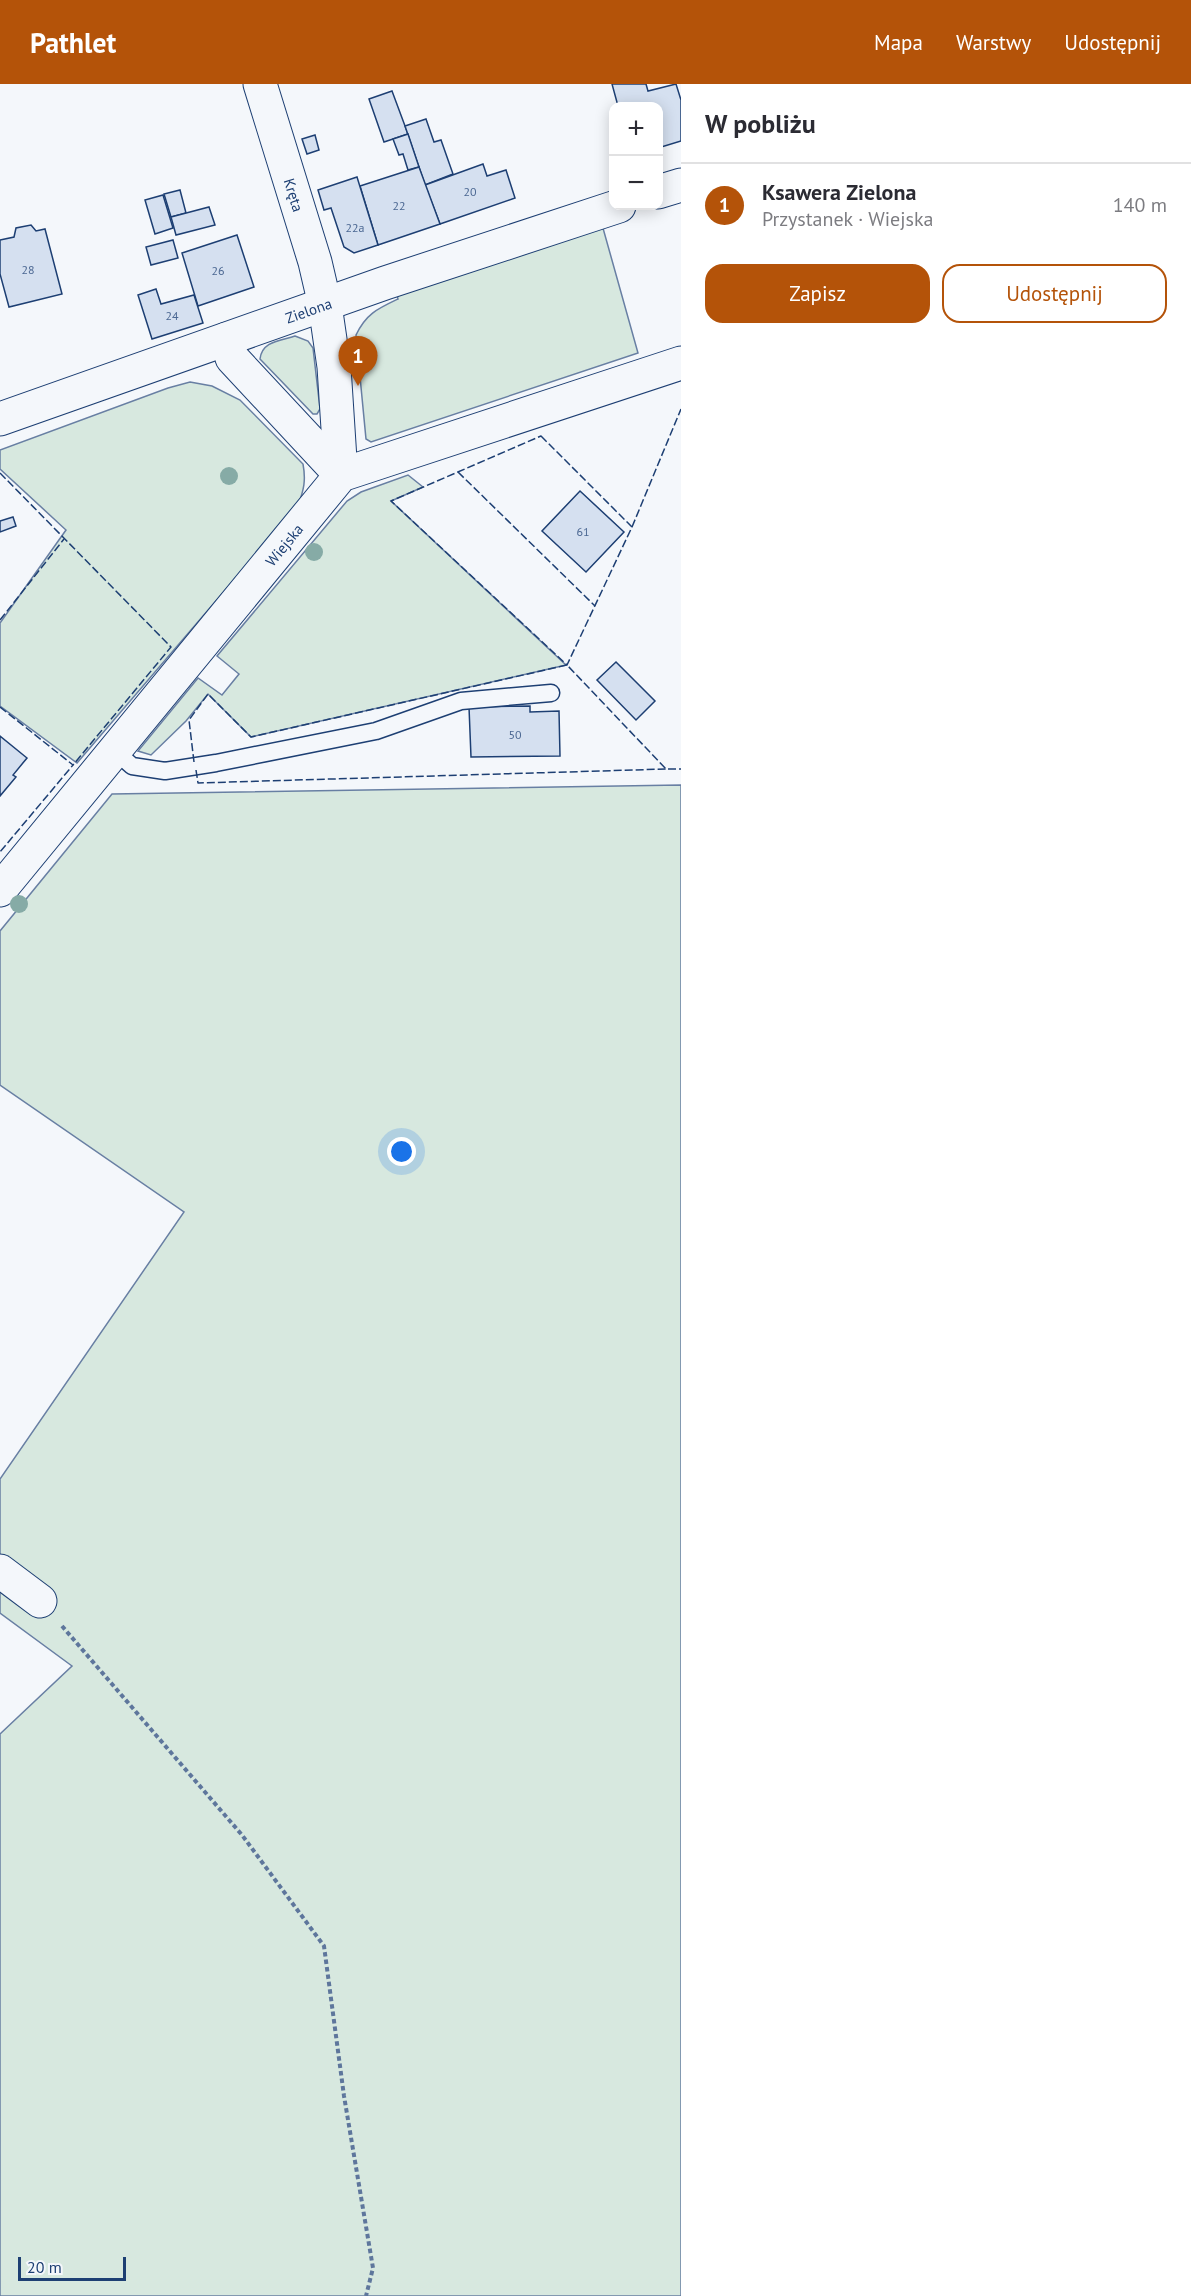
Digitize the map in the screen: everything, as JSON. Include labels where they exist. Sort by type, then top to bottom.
[{"type":"street","name":"Kręta","points":[[260,84],[315,262],[325,305],[334,367],[341,475]]},
{"type":"street","points":[[663,190],[681,185]]},
{"type":"street","name":"Zielona","points":[[0,419],[386,283],[609,209]]},
{"type":"street","points":[[227,339],[232,358],[341,475],[681,363]]},
{"type":"street","name":"Wiejska","points":[[0,890],[341,475]]},
{"type":"street","points":[[0,1571],[40,1600]]},
{"type":"lane","points":[[114,750],[132,766],[165,771],[376,731],[461,701],[551,693]]},
{"type":"path","points":[[40,1600],[242,1835],[324,1946],[344,2096],[373,2268],[366,2296]]},
{"type":"shaded area","points":[[601,221],[638,353],[371,442],[366,439],[356,335],[373,313],[398,299],[396,291]]},
{"type":"shaded area","points":[[295,336],[308,341],[313,348],[320,409],[317,414],[313,414],[260,359],[261,353],[268,345]]},
{"type":"shaded area","points":[[190,382],[212,386],[240,400],[303,464],[302,495],[298,505],[77,763],[0,706],[0,623],[66,530],[0,469],[0,450]]},
{"type":"shaded area","points":[[408,475],[423,487],[391,501],[566,665],[251,737],[208,694],[186,721],[151,755],[138,751],[198,678],[222,695],[239,674],[217,656],[347,501],[361,492]]},
{"type":"shaded area","points":[[681,785],[681,2296],[0,2296],[0,1734],[72,1666],[0,1613],[0,1479],[184,1212],[0,1085],[0,931],[112,794]]},
{"type":"building","points":[[612,84],[646,84],[648,91],[676,84],[681,100],[681,141],[663,146],[663,102],[617,102]]},
{"type":"building","points":[[392,91],[408,134],[384,142],[369,99]]},
{"type":"building","points":[[426,119],[434,142],[441,140],[453,174],[425,185],[405,126]]},
{"type":"building","points":[[408,134],[419,167],[408,170],[403,154],[399,155],[393,139]]},
{"type":"building","points":[[315,135],[319,150],[307,154],[302,139]]},
{"type":"building","points":[[483,164],[487,176],[506,170],[515,198],[440,224],[425,185]]},
{"type":"building","points":[[419,167],[440,224],[378,245],[360,186]]},
{"type":"building","points":[[357,177],[378,245],[354,253],[344,247],[331,208],[324,210],[318,190]]},
{"type":"building","points":[[180,190],[186,213],[171,217],[164,194]]},
{"type":"building","points":[[163,195],[173,228],[155,234],[145,200]]},
{"type":"building","points":[[209,207],[215,225],[176,235],[171,217]]},
{"type":"building","points":[[31,225],[36,231],[45,229],[62,294],[9,307],[0,274],[0,240],[14,237],[16,228]]},
{"type":"building","points":[[237,235],[254,287],[198,306],[182,253]]},
{"type":"building","points":[[173,240],[178,258],[151,265],[146,247]]},
{"type":"building","points":[[156,289],[161,304],[194,295],[203,323],[152,339],[138,295]]},
{"type":"building","points":[[580,491],[624,532],[586,572],[542,531]]},
{"type":"building","points":[[13,517],[16,526],[0,532],[0,521]]},
{"type":"building","points":[[616,662],[655,701],[636,720],[597,680]]},
{"type":"building","points":[[530,706],[530,712],[559,711],[560,756],[471,757],[469,707]]},
{"type":"building","points":[[0,736],[27,758],[13,775],[16,777],[0,796]]},
{"type":"fence","points":[[632,527],[681,409]]},
{"type":"fence","points":[[541,436],[632,527],[567,665],[391,501],[541,436]]},
{"type":"fence","points":[[458,472],[595,606]]},
{"type":"fence","points":[[0,473],[171,647],[73,765]]},
{"type":"fence","points":[[0,620],[64,539]]},
{"type":"fence","points":[[194,762],[189,720],[208,694],[251,737],[567,665],[666,769],[681,769]]},
{"type":"fence","points":[[0,707],[73,765],[0,852]]},
{"type":"fence","points":[[196,770],[198,783],[666,769]]},
{"type":"place","name":"Ksawera Zielona","points":[[358,386]]}]
